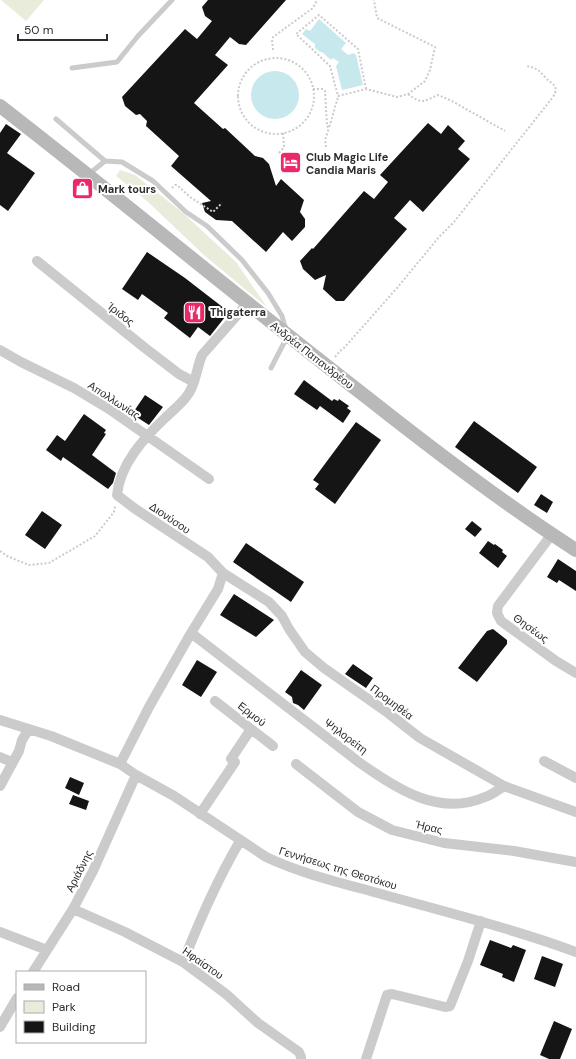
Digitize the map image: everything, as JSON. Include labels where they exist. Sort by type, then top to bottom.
[{"type":"main road","name":"Ανδρέα Παπανδρέου","points":[[0,106],[88,175],[288,337],[402,425],[523,515],[576,550]]},
{"type":"street","name":"Ίριδος","points":[[37,261],[145,348],[179,374],[194,382]]},
{"type":"street","points":[[117,495],[118,484],[124,470],[146,435],[182,402],[189,393],[202,355],[247,304]]},
{"type":"street","name":"Απολλωνίας","points":[[0,350],[74,388],[104,406],[209,479]]},
{"type":"street","name":"Διονύσου","points":[[117,495],[208,558],[223,573]]},
{"type":"street","name":"Θησέως","points":[[552,534],[498,606],[497,613],[501,621],[556,661],[576,673]]},
{"type":"street","points":[[120,764],[149,707],[218,589],[223,573]]},
{"type":"street","name":"Προμηθέα","points":[[223,573],[269,602],[282,616],[305,652],[324,668],[388,713],[420,738],[504,786],[576,812]]},
{"type":"street","name":"Ψηλορείτη","points":[[191,633],[360,763],[378,776],[411,794],[431,802],[453,804],[486,797],[504,786]]},
{"type":"street","name":"Ερμού","points":[[215,701],[273,746]]},
{"type":"street","name":"Γεννήσεως της Θεοτόκου","points":[[0,720],[51,736],[120,764],[136,775],[174,796],[240,841],[266,857],[281,864],[346,884],[538,938],[576,952]]},
{"type":"street","points":[[0,786],[19,751],[22,740],[29,729]]},
{"type":"street","points":[[200,814],[235,762],[231,759],[251,729]]},
{"type":"street","points":[[0,757],[12,762]]},
{"type":"street","points":[[544,761],[576,778]]},
{"type":"street","name":"Ήρας","points":[[296,764],[358,812],[392,830],[444,843],[514,851],[576,862]]},
{"type":"street","name":"Αριάδνης","points":[[34,971],[73,909],[93,872],[136,775]]},
{"type":"street","points":[[182,962],[207,903],[222,872],[240,841]]},
{"type":"street","name":"Ηφαίστου","points":[[73,909],[125,932],[182,962],[226,994],[258,1022],[299,1052],[302,1057],[301,1059]]},
{"type":"street","points":[[366,1059],[387,995],[392,994],[445,1007],[450,1006],[468,961],[481,921]]},
{"type":"street","points":[[0,932],[47,950]]},
{"type":"street","points":[[0,1027],[16,1000]]},
{"type":"lane","points":[[72,68],[117,62],[138,36],[172,0]]},
{"type":"lane","points":[[56,119],[105,161],[122,162],[153,181],[186,212],[206,226],[237,255],[268,293],[282,316],[288,337],[271,368]]},
{"type":"lane","points":[[88,175],[105,161]]},
{"type":"path","points":[[273,50],[273,37],[314,8],[317,0]]},
{"type":"path","points":[[338,96],[366,90],[397,97],[408,94],[425,81],[430,70],[435,47],[377,18],[374,0]]},
{"type":"path","points":[[326,147],[325,140],[338,96],[330,66],[296,34],[319,15],[358,49],[366,90]]},
{"type":"path","points":[[271,58],[283,59],[295,63],[305,71],[311,82],[313,90],[314,94],[312,107],[307,118],[298,126],[275,134],[262,131],[252,125],[243,116],[238,104],[238,91],[241,79],[248,69],[259,62],[271,58]]},
{"type":"path","points":[[335,357],[370,320],[439,237],[454,222],[553,97],[556,92],[555,86],[533,66],[526,66]]},
{"type":"path","points":[[313,90],[325,91],[327,126],[329,128]]},
{"type":"path","points":[[408,94],[416,100],[423,101],[438,95],[450,100],[505,131]]},
{"type":"path","points":[[279,153],[284,147],[284,132]]},
{"type":"path","points":[[173,191],[173,186],[177,185],[190,197],[213,212],[222,203]]},
{"type":"path","points":[[0,551],[7,556],[29,565],[49,563],[95,536],[114,512],[117,495]]},
{"type":"green space","points":[[1,0],[44,0],[26,21]]},
{"type":"green space","points":[[120,170],[135,175],[183,213],[236,262],[267,307],[205,256],[148,202],[116,176]]},
{"type":"water","points":[[319,19],[346,43],[341,49],[348,55],[354,53],[356,55],[363,85],[342,90],[336,66],[339,62],[333,58],[331,60],[320,52],[315,48],[315,44],[302,34],[306,29],[310,31]]},
{"type":"water","points":[[275,71],[284,73],[292,78],[297,86],[299,95],[297,104],[292,112],[284,117],[275,119],[266,117],[258,112],[253,104],[251,95],[253,86],[258,78],[266,73]]},
{"type":"building","points":[[208,0],[286,0],[246,45],[239,44],[230,37],[215,55],[228,65],[194,103],[223,129],[225,128],[255,156],[263,158],[269,164],[276,186],[281,179],[304,200],[300,212],[305,219],[305,227],[292,241],[283,232],[266,252],[232,221],[216,220],[205,212],[202,203],[211,201],[171,166],[179,156],[146,126],[147,121],[140,114],[136,115],[125,106],[122,97],[185,29],[197,39],[212,21],[205,16],[202,7]]},
{"type":"building","points":[[428,123],[441,134],[448,125],[465,141],[458,149],[470,159],[423,212],[410,200],[394,218],[407,229],[344,301],[336,301],[323,289],[326,275],[315,280],[303,269],[300,261],[312,248],[313,249],[364,191],[374,199],[388,182],[380,175]]},
{"type":"building","points":[[6,124],[21,134],[7,153],[35,173],[8,211],[0,205],[0,133]]},
{"type":"building","points":[[147,252],[185,278],[229,312],[210,336],[198,327],[190,338],[164,318],[168,313],[142,294],[138,300],[122,289]]},
{"type":"building","points":[[304,380],[332,401],[334,399],[338,401],[339,399],[349,406],[347,408],[351,411],[343,423],[320,406],[317,410],[294,394]]},
{"type":"building","points":[[145,395],[163,407],[149,425],[132,414]]},
{"type":"building","points":[[84,414],[106,430],[104,433],[106,434],[92,455],[116,473],[113,483],[108,489],[63,457],[61,461],[46,450],[57,435],[65,441]]},
{"type":"building","points":[[474,421],[537,467],[518,493],[455,447]]},
{"type":"building","points":[[356,422],[381,440],[335,504],[315,489],[319,484],[313,480]]},
{"type":"building","points":[[541,494],[553,502],[547,513],[534,505]]},
{"type":"building","points":[[42,511],[62,525],[45,549],[25,535]]},
{"type":"building","points":[[472,521],[482,529],[475,537],[465,529]]},
{"type":"building","points":[[488,541],[503,550],[502,552],[507,556],[498,568],[479,553]]},
{"type":"building","points":[[246,543],[304,582],[291,602],[233,562]]},
{"type":"building","points":[[558,559],[576,571],[576,591],[559,580],[557,583],[547,577]]},
{"type":"building","points":[[234,594],[274,620],[256,637],[220,615]]},
{"type":"building","points":[[493,629],[507,640],[507,644],[477,682],[458,668],[487,631]]},
{"type":"building","points":[[197,660],[217,672],[201,697],[182,685]]},
{"type":"building","points":[[353,664],[373,678],[366,688],[345,674]]},
{"type":"building","points":[[301,670],[322,685],[304,710],[293,703],[292,697],[285,692]]},
{"type":"building","points":[[70,777],[84,783],[79,795],[65,788]]},
{"type":"building","points":[[73,795],[89,801],[86,810],[69,804]]},
{"type":"building","points":[[490,940],[511,948],[513,945],[526,950],[514,982],[502,977],[503,974],[480,965]]},
{"type":"building","points":[[542,956],[563,964],[555,987],[534,979]]},
{"type":"building","points":[[554,1021],[572,1029],[560,1059],[549,1059],[540,1055]]},
{"type":"place","name":"Club Magic Life Candia Maris","points":[[291,163]]},
{"type":"place","name":"Mark tours","points":[[83,189]]},
{"type":"place","name":"Thigaterra","points":[[195,312]]}]
